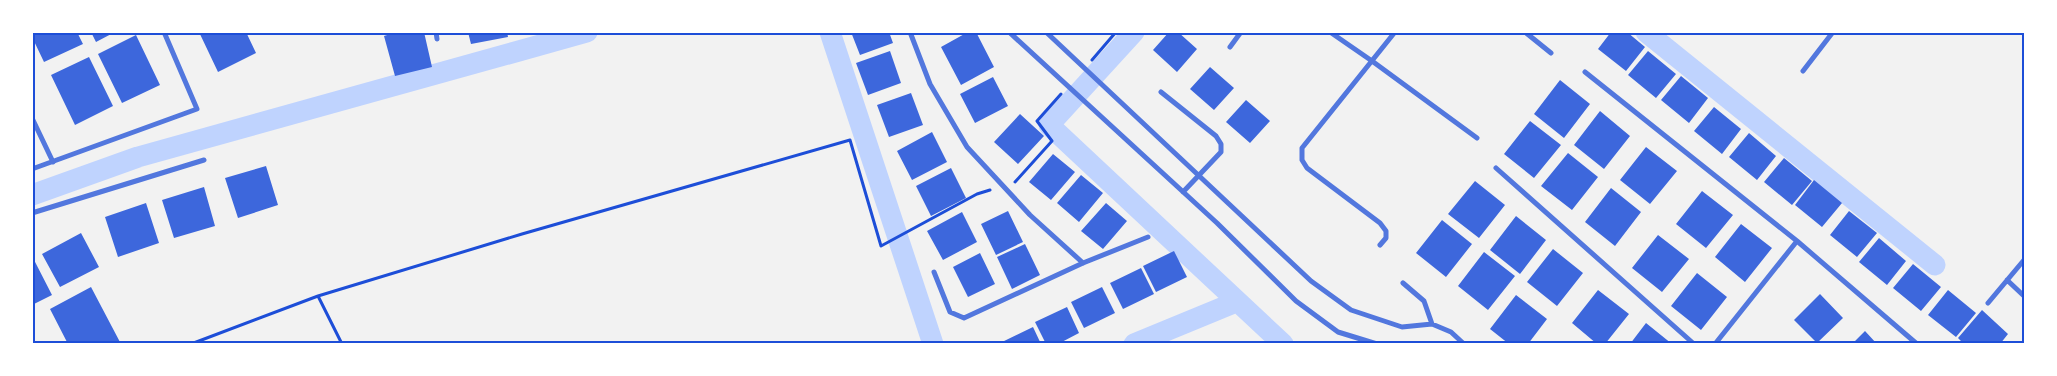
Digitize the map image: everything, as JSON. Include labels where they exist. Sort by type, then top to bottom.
[{"type":"street","points":[[32,169],[197,109],[164,32]]},
{"type":"street","points":[[436,32],[437,39]]},
{"type":"street","points":[[910,32],[930,84],[967,147],[1030,215],[1083,263]]},
{"type":"street","points":[[1009,32],[1183,192],[1296,301],[1338,332],[1377,344]]},
{"type":"street","points":[[1230,47],[1241,32]]},
{"type":"street","points":[[1330,32],[1477,138]]},
{"type":"street","points":[[1380,245],[1386,238],[1386,231],[1380,223],[1307,168],[1302,160],[1302,148],[1396,32]]},
{"type":"street","points":[[1525,32],[1550,53]]},
{"type":"street","points":[[1803,71],[1833,32]]},
{"type":"street","points":[[1048,34],[1311,281],[1351,310],[1402,327],[1432,324],[1451,332],[1464,344]]},
{"type":"street","points":[[1585,72],[1797,241],[1917,344]]},
{"type":"street","points":[[1161,92],[1216,136],[1221,144],[1221,152],[1183,192]]},
{"type":"street","points":[[32,118],[53,162]]},
{"type":"street","points":[[32,213],[204,160]]},
{"type":"street","points":[[1496,168],[1694,344]]},
{"type":"street","points":[[934,272],[950,312],[964,318],[1083,263],[1148,237]]},
{"type":"street","points":[[1715,344],[1797,241]]},
{"type":"street","points":[[1988,303],[2024,260]]},
{"type":"street","points":[[2007,280],[2024,296]]},
{"type":"street","points":[[1403,283],[1424,301],[1432,324]]},
{"type":"path","points":[[1090,62],[1116,32]]},
{"type":"path","points":[[1015,182],[1052,142],[1037,121],[1064,92]]},
{"type":"path","points":[[192,344],[318,296],[514,236],[850,140],[880,246],[977,194],[987,191]]},
{"type":"path","points":[[318,296],[342,344]]},
{"type":"building","points":[[32,32],[77,32],[83,44],[44,62],[32,37]]},
{"type":"building","points":[[91,32],[115,32],[96,42]]},
{"type":"building","points":[[199,32],[246,32],[256,53],[218,72]]},
{"type":"building","points":[[397,32],[424,32],[432,67],[395,76],[384,36]]},
{"type":"building","points":[[468,32],[507,32],[508,37],[471,44]]},
{"type":"building","points":[[851,32],[889,32],[893,43],[860,55]]},
{"type":"building","points":[[968,32],[976,32],[994,67],[961,85],[941,47]]},
{"type":"building","points":[[1169,32],[1178,32],[1197,49],[1177,72],[1153,50]]},
{"type":"building","points":[[1611,32],[1627,32],[1645,47],[1626,71],[1598,49]]},
{"type":"building","points":[[136,35],[160,85],[122,103],[98,54]]},
{"type":"building","points":[[890,51],[901,83],[868,95],[856,63]]},
{"type":"building","points":[[1648,51],[1676,74],[1656,98],[1628,75]]},
{"type":"building","points":[[89,57],[113,106],[75,125],[51,75]]},
{"type":"building","points":[[1210,67],[1234,88],[1214,110],[1190,89]]},
{"type":"building","points":[[1681,76],[1708,98],[1689,123],[1661,100]]},
{"type":"building","points":[[993,77],[1008,106],[975,123],[960,94]]},
{"type":"building","points":[[1560,80],[1590,104],[1564,138],[1534,114]]},
{"type":"building","points":[[911,93],[923,125],[889,137],[877,105]]},
{"type":"building","points":[[1246,100],[1270,121],[1250,143],[1226,122]]},
{"type":"building","points":[[1714,107],[1741,129],[1722,154],[1694,131]]},
{"type":"building","points":[[1600,111],[1630,136],[1604,169],[1574,145]]},
{"type":"building","points":[[1020,114],[1044,136],[1018,164],[994,142]]},
{"type":"building","points":[[1530,121],[1561,145],[1534,178],[1504,154]]},
{"type":"building","points":[[932,132],[947,162],[912,180],[897,151]]},
{"type":"building","points":[[1749,133],[1776,156],[1757,180],[1729,157]]},
{"type":"building","points":[[1646,147],[1677,171],[1650,204],[1620,180]]},
{"type":"building","points":[[1568,153],[1598,177],[1572,210],[1541,186]]},
{"type":"building","points":[[1053,154],[1075,172],[1051,200],[1029,182]]},
{"type":"building","points":[[1784,158],[1812,181],[1792,205],[1764,182]]},
{"type":"building","points":[[266,166],[278,205],[238,218],[225,178]]},
{"type":"building","points":[[951,168],[966,198],[931,216],[916,186]]},
{"type":"building","points":[[1081,175],[1103,193],[1079,222],[1057,203]]},
{"type":"building","points":[[1814,180],[1842,203],[1822,227],[1795,205]]},
{"type":"building","points":[[1475,181],[1505,205],[1479,238],[1448,214]]},
{"type":"building","points":[[204,187],[215,226],[174,238],[162,200]]},
{"type":"building","points":[[1611,188],[1641,212],[1615,246],[1585,222]]},
{"type":"building","points":[[1702,191],[1733,215],[1706,248],[1676,224]]},
{"type":"building","points":[[146,203],[159,243],[118,257],[105,217]]},
{"type":"building","points":[[1106,203],[1127,221],[1103,249],[1081,231]]},
{"type":"building","points":[[1008,211],[1023,242],[996,255],[981,224]]},
{"type":"building","points":[[1849,211],[1877,233],[1857,257],[1830,235]]},
{"type":"building","points":[[962,212],[977,242],[943,260],[927,231]]},
{"type":"building","points":[[1516,216],[1546,240],[1520,274],[1490,250]]},
{"type":"building","points":[[1442,220],[1472,244],[1446,277],[1416,253]]},
{"type":"building","points":[[1741,224],[1772,248],[1745,282],[1715,257]]},
{"type":"building","points":[[81,233],[99,267],[60,287],[42,254]]},
{"type":"building","points":[[1658,235],[1689,259],[1662,292],[1632,268]]},
{"type":"building","points":[[1879,238],[1906,261],[1887,285],[1859,262]]},
{"type":"building","points":[[1025,244],[1040,275],[1012,289],[997,257]]},
{"type":"building","points":[[1553,249],[1583,273],[1557,306],[1527,282]]},
{"type":"building","points":[[1174,251],[1187,277],[1156,292],[1143,266]]},
{"type":"building","points":[[1484,252],[1515,276],[1488,310],[1458,286]]},
{"type":"building","points":[[980,253],[995,284],[968,297],[953,267]]},
{"type":"building","points":[[32,256],[52,295],[32,305]]},
{"type":"building","points":[[1913,264],[1941,287],[1921,311],[1893,288]]},
{"type":"building","points":[[1141,268],[1154,294],[1123,309],[1110,283]]},
{"type":"building","points":[[1697,273],[1727,297],[1701,330],[1671,306]]},
{"type":"building","points":[[91,287],[121,344],[68,344],[50,309]]},
{"type":"building","points":[[1102,287],[1115,313],[1084,328],[1071,302]]},
{"type":"building","points":[[1598,290],[1629,314],[1605,344],[1597,344],[1572,323]]},
{"type":"building","points":[[1948,290],[1976,313],[1956,337],[1928,315]]},
{"type":"building","points":[[1820,294],[1843,318],[1817,343],[1794,320]]},
{"type":"building","points":[[1516,295],[1547,319],[1528,344],[1509,344],[1490,329]]},
{"type":"building","points":[[1067,307],[1079,333],[1058,344],[1046,344],[1035,322]]},
{"type":"building","points":[[1982,310],[2008,334],[2000,344],[1968,342],[1964,344],[1958,338]]},
{"type":"building","points":[[1646,323],[1672,344],[1630,344]]},
{"type":"building","points":[[1033,327],[1041,344],[1003,344],[1002,342]]},
{"type":"building","points":[[1865,331],[1877,344],[1852,344]]},
{"type":"waterway","points":[[32,195],[138,157],[587,32]]},
{"type":"waterway","points":[[830,32],[933,344]]},
{"type":"waterway","points":[[1134,32],[1049,125],[1283,344]]},
{"type":"waterway","points":[[1646,32],[1935,265]]},
{"type":"waterway","points":[[1134,344],[1236,302]]}]
